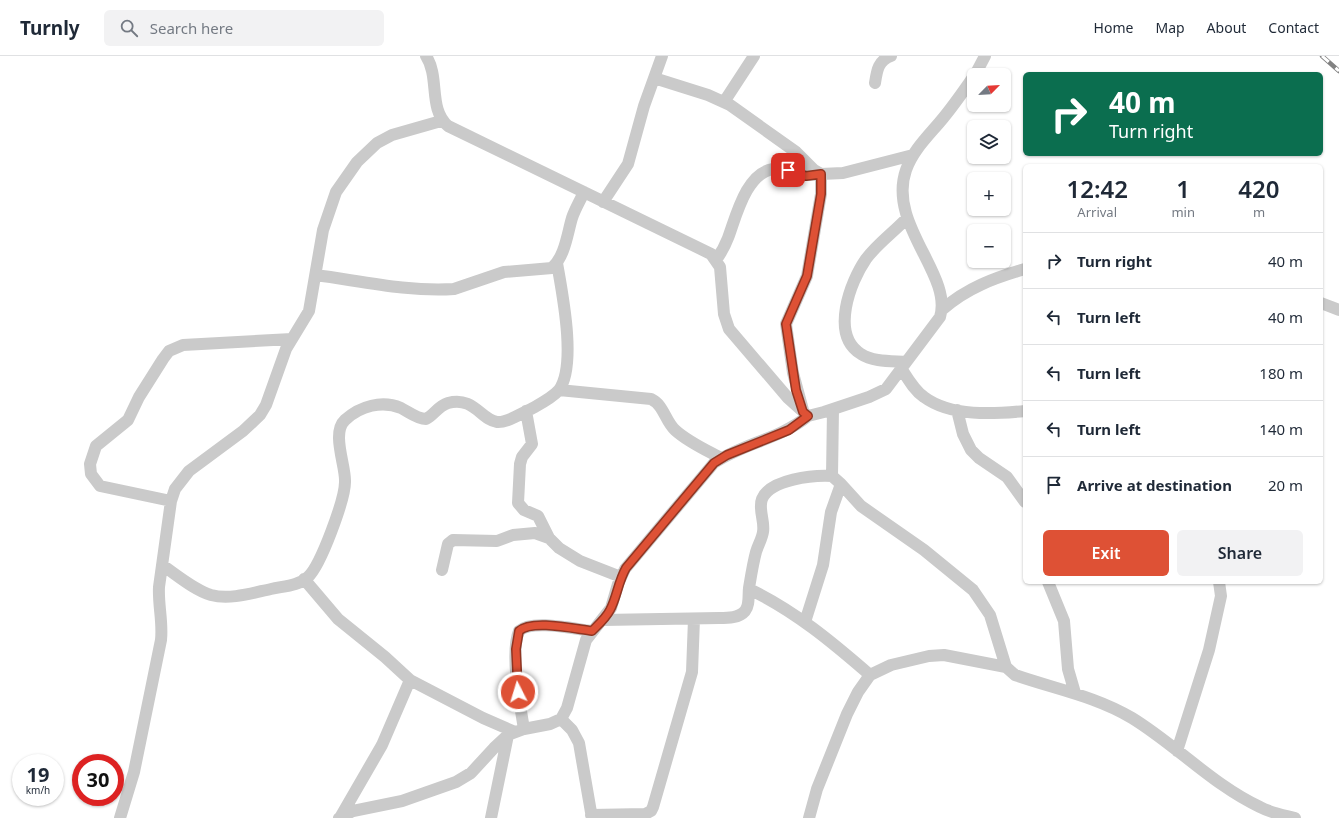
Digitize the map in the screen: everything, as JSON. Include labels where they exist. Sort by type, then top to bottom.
[{"type":"street","points":[[426,56],[433,70],[438,113],[442,121],[458,132],[701,248],[716,260],[722,277],[725,318],[729,329],[788,398],[806,414]]},
{"type":"street","points":[[603,202],[628,164],[644,106],[662,56]]},
{"type":"street","points":[[724,102],[754,56]]},
{"type":"street","points":[[875,83],[878,69],[882,62],[891,56]]},
{"type":"street","points":[[978,68],[985,56]]},
{"type":"street","points":[[654,78],[724,102],[741,112],[796,152],[814,170],[821,174]]},
{"type":"street","points":[[943,309],[943,300],[938,285],[907,218],[904,177],[912,155],[967,86]]},
{"type":"street","points":[[120,818],[134,772],[161,640],[162,626],[159,598],[162,565],[171,501],[175,489],[189,471],[243,431],[260,415],[270,396],[282,358],[309,310],[323,230],[329,206],[336,192],[357,162],[377,143],[392,135],[442,121]]},
{"type":"street","points":[[716,260],[728,238],[741,202],[751,184],[765,172],[778,169],[806,176],[843,174],[912,155]]},
{"type":"street","points":[[806,414],[794,379],[786,324],[807,276],[821,194],[821,174]]},
{"type":"street","points":[[316,275],[406,288],[445,290],[454,289],[504,272],[552,268],[557,263],[575,212],[584,192]]},
{"type":"street","points":[[903,365],[866,357],[855,350],[846,331],[844,314],[856,280],[867,259],[907,218]]},
{"type":"street","points":[[162,565],[201,590],[218,596],[239,595],[292,585],[304,580],[313,572],[321,557],[344,492],[345,474],[340,454],[340,438],[343,422],[348,417],[354,413],[381,403],[400,408],[421,419],[430,417],[438,408],[447,403],[453,402],[473,406],[492,420],[498,422],[526,411],[559,390],[565,374],[567,340],[565,309],[557,263]]},
{"type":"street","points":[[340,817],[353,810],[402,801],[456,782],[471,773],[494,748],[516,732],[550,724],[561,719],[569,701],[586,640],[611,608],[621,577],[640,549],[708,468],[721,458],[789,430],[806,414],[833,409],[869,397],[886,389],[936,323],[943,309],[955,298],[972,288],[1023,270]]},
{"type":"street","points":[[1323,304],[1339,310]]},
{"type":"street","points":[[171,501],[100,486],[91,474],[90,464],[96,446],[128,420],[140,396],[163,359],[175,348],[183,345],[292,339]]},
{"type":"street","points":[[903,365],[914,389],[931,402],[973,414],[1023,411]]},
{"type":"street","points":[[559,390],[651,399],[658,403],[670,424],[681,436],[721,458]]},
{"type":"street","points":[[805,622],[823,565],[837,480],[833,409]]},
{"type":"street","points":[[957,410],[963,434],[972,450],[979,458],[1007,477],[1023,499]]},
{"type":"street","points":[[526,411],[532,444],[522,457],[520,464],[518,503],[524,510],[538,516],[549,538],[568,555],[598,569],[621,577]]},
{"type":"street","points":[[603,620],[694,619],[732,617],[743,613],[747,609],[749,602],[749,589],[755,554],[764,529],[761,506],[762,499],[772,487],[793,480],[837,480],[861,506],[924,550],[973,590],[990,615],[1006,667]]},
{"type":"street","points":[[442,570],[448,544],[453,540],[497,541],[526,533],[535,533],[549,538]]},
{"type":"street","points":[[304,580],[338,619],[385,657],[410,680],[483,718],[516,732]]},
{"type":"street","points":[[1049,584],[1064,621],[1068,669],[1075,693]]},
{"type":"street","points":[[1177,751],[1209,650],[1221,596],[1219,584]]},
{"type":"street","points":[[749,589],[775,602],[805,622],[833,643],[870,675]]},
{"type":"street","points":[[561,719],[572,730],[579,743],[591,817],[645,814],[651,811],[654,806],[692,672],[694,619]]},
{"type":"street","points":[[491,818],[516,732],[516,641],[519,631],[526,627],[548,626],[592,631]]},
{"type":"street","points":[[808,818],[847,714],[858,692],[870,675],[891,665],[929,656],[944,655],[1006,667],[1015,675],[1099,701],[1120,711],[1145,727],[1252,803],[1271,812],[1294,818]]},
{"type":"street","points":[[340,817],[382,745],[410,680]]},
{"type":"railway","points":[[1322,56],[1339,71]]},
{"type":"route","points":[[518,692],[516,641],[517,635],[522,628],[534,626],[556,626],[592,631],[603,620],[611,608],[618,584],[626,568],[640,549],[708,468],[727,455],[789,430],[808,416],[803,412],[796,390],[788,346],[786,324],[807,276],[821,194],[821,174],[806,176],[796,174],[788,170]]}]
